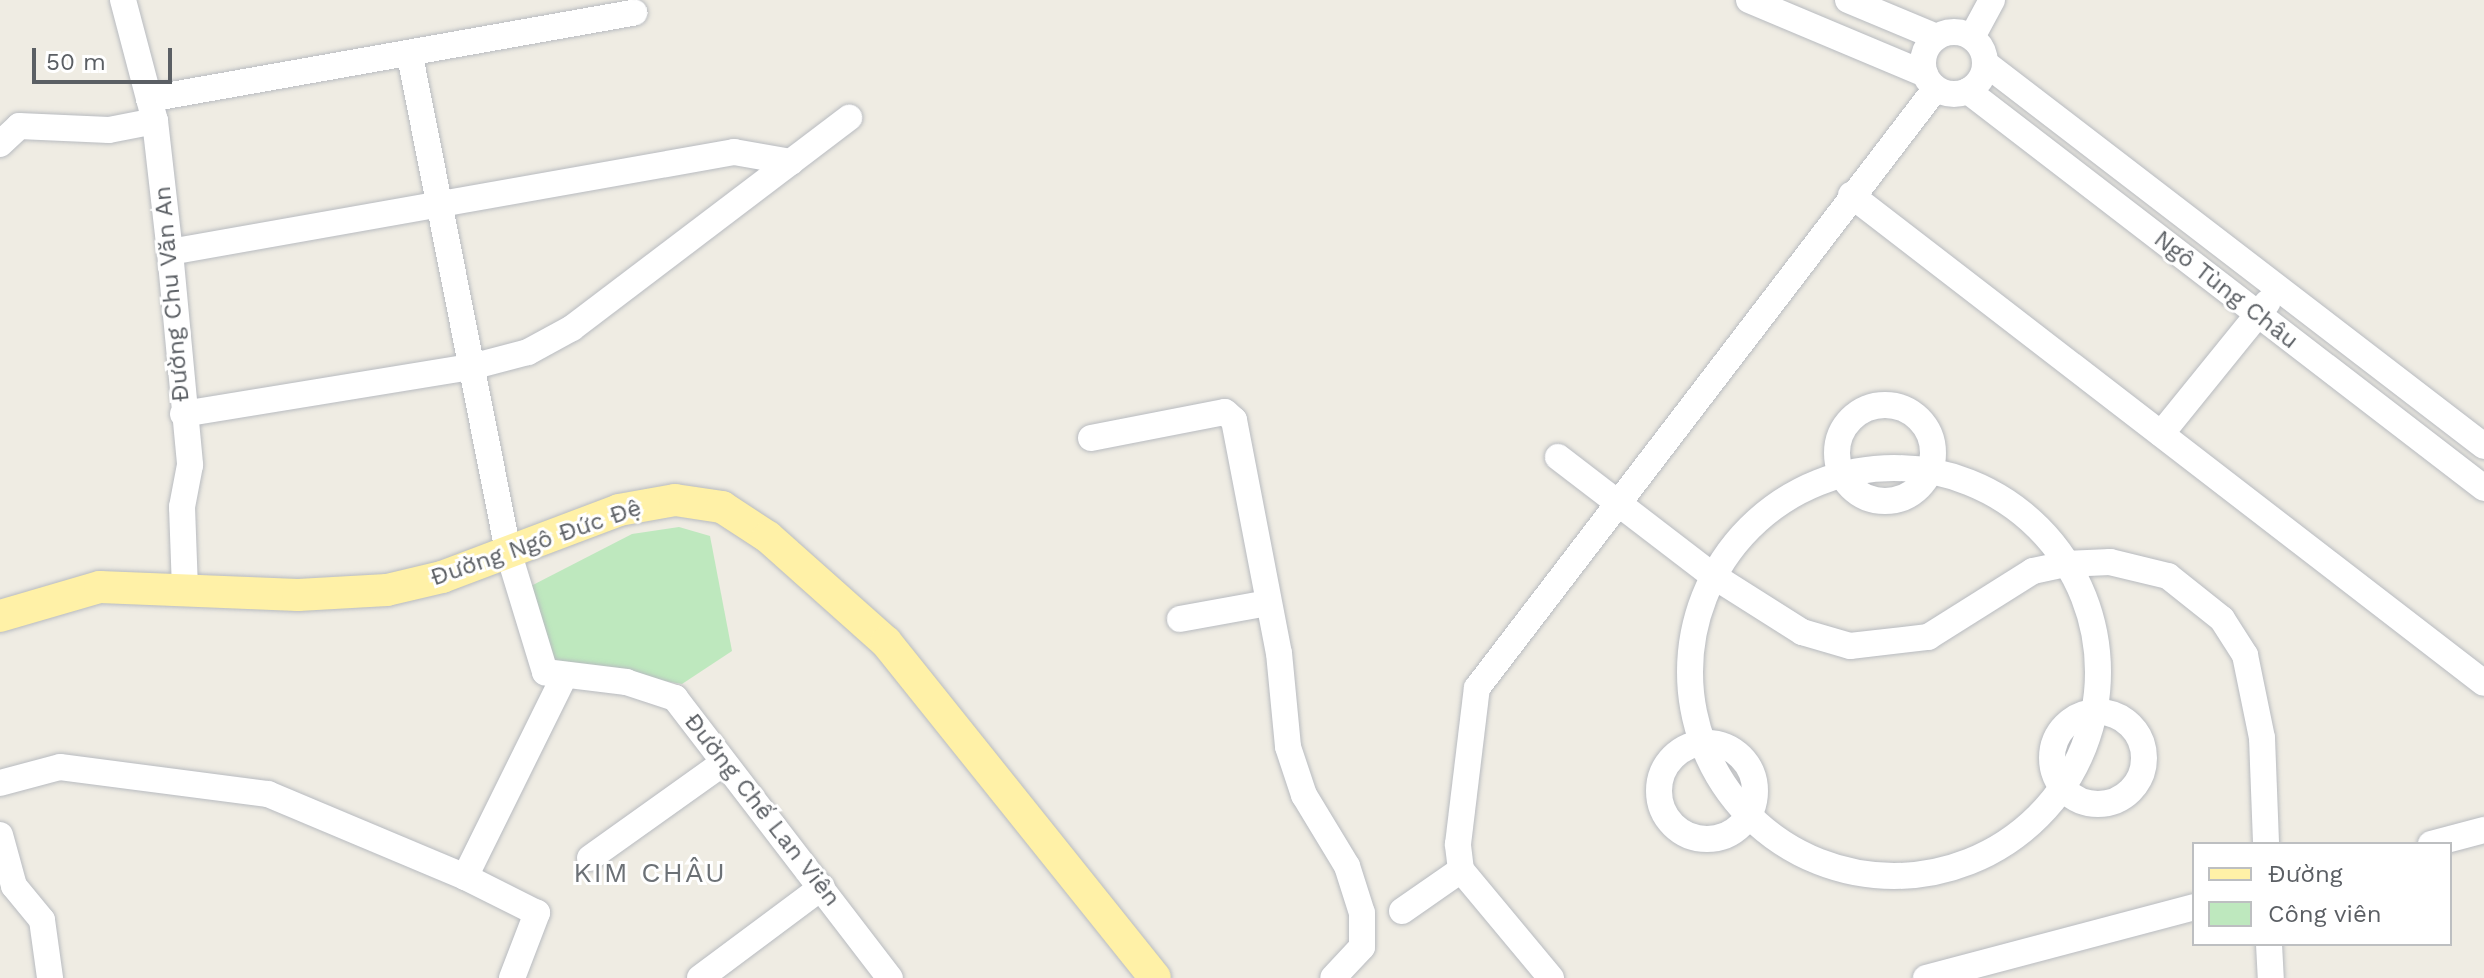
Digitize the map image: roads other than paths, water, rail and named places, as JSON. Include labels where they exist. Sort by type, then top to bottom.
[{"type":"main road","name":"Đường Ngô Đức Đệ","points":[[0,616],[100,587],[387,590],[508,551],[619,510],[675,500],[722,507],[756,530],[886,642],[1155,978]]},
{"type":"street","name":"Đường Chu Văn An","points":[[123,0],[152,110],[170,252],[190,465],[182,507],[185,590]]},
{"type":"street","points":[[1749,0],[1930,81],[1968,91],[1982,77],[1985,63],[1972,37],[1957,32],[1937,37],[1848,0]]},
{"type":"street","points":[[1972,37],[1992,0]]},
{"type":"street","points":[[0,144],[19,126],[109,130],[152,110],[634,13]]},
{"type":"street","points":[[1551,978],[1461,870],[1458,844],[1477,688],[1851,195],[1930,81],[1924,54],[1937,37]]},
{"type":"street","points":[[410,56],[508,551],[545,672],[563,679],[465,877]]},
{"type":"street","name":"Ngô Tùng Châu","points":[[1985,63],[2484,446]]},
{"type":"street","name":"Ngô Tùng Châu","points":[[1968,91],[2484,488]]},
{"type":"street","points":[[183,414],[471,367],[528,352],[572,328],[849,118]]},
{"type":"street","points":[[170,252],[734,152],[791,162]]},
{"type":"street","points":[[1851,195],[2484,683]]},
{"type":"street","points":[[2161,434],[2280,287]]},
{"type":"street","points":[[1884,405],[1915,416],[1926,428],[1930,468],[1920,486],[1893,500],[1863,496],[1842,476],[1837,444],[1843,429],[1854,416],[1884,405]]},
{"type":"street","points":[[1091,438],[1230,414],[1268,603],[1298,781],[1347,866],[1362,913],[1362,947],[1333,978]]},
{"type":"street","points":[[1558,457],[1712,575],[1802,632],[1850,646],[1928,637],[2033,571],[2065,564],[2110,562],[2168,576],[2222,619],[2245,655],[2254,689],[2266,842]]},
{"type":"street","points":[[1842,476],[1799,488],[1750,522],[1712,575],[1689,652],[1702,744],[1746,818],[1832,868],[1899,878],[1964,866],[2022,832],[2063,788],[2095,713],[2098,663],[2085,592],[2043,532],[1995,494],[1930,468]]},
{"type":"street","points":[[1180,619],[1268,603]]},
{"type":"street","name":"Đường Chế Lan Viên","points":[[563,679],[626,682],[675,698],[890,978]]},
{"type":"street","points":[[2063,788],[2075,798],[2106,804],[2140,778],[2139,735],[2117,716],[2095,713]]},
{"type":"street","points":[[1702,744],[1665,766],[1658,796],[1662,812],[1671,825],[1699,839],[1731,833],[1746,818]]},
{"type":"street","points":[[590,858],[723,763]]},
{"type":"street","points":[[0,783],[60,767],[268,794],[465,877],[537,913],[512,978]]},
{"type":"street","points":[[2439,842],[2484,830]]},
{"type":"street","points":[[0,835],[14,886],[42,920],[50,978]]},
{"type":"street","points":[[1402,911],[1461,870]]},
{"type":"street","points":[[700,978],[822,887]]},
{"type":"street","points":[[1926,978],[2192,908]]},
{"type":"street","points":[[2269,946],[2271,978]]},
{"type":"district","name":"KIM CHÂU","points":[[650,873]]}]
